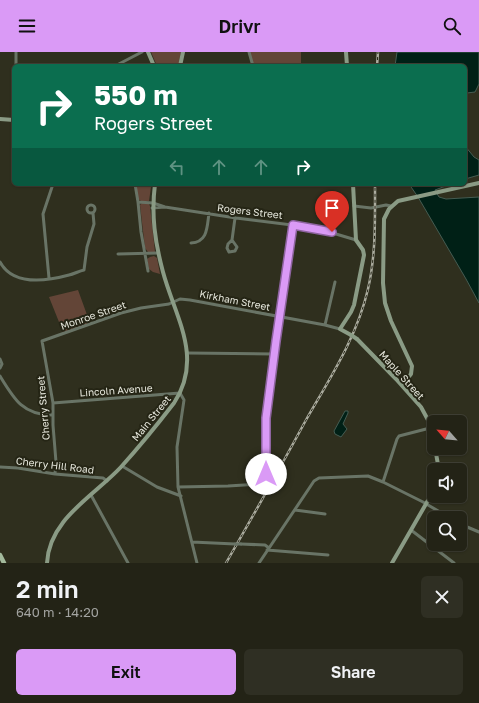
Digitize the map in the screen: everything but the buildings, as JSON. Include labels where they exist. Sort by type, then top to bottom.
[{"type":"main road","points":[[0,555],[4,563]]},
{"type":"street","points":[[16,52],[16,64]]},
{"type":"street","points":[[119,64],[142,52]]},
{"type":"street","points":[[148,52],[153,64]]},
{"type":"street","points":[[180,64],[183,52]]},
{"type":"street","points":[[249,52],[252,64]]},
{"type":"street","points":[[346,52],[347,64]]},
{"type":"street","points":[[0,119],[12,120]]},
{"type":"street","points":[[467,186],[479,183]]},
{"type":"street","points":[[49,278],[43,214],[52,186]]},
{"type":"street","points":[[135,186],[144,254],[148,271]]},
{"type":"street","name":"Main Street","points":[[47,563],[50,545],[55,534],[67,518],[108,481],[122,466],[164,416],[180,393],[186,375],[188,353],[184,334],[158,253],[153,205],[155,186]]},
{"type":"street","points":[[340,329],[354,305],[363,264],[364,252],[356,240],[353,186]]},
{"type":"street","points":[[402,385],[411,374],[412,366],[390,321],[382,283],[385,216],[391,206],[398,201],[466,186]]},
{"type":"street","name":"Rogers Street","points":[[138,202],[235,218],[316,228],[356,240]]},
{"type":"street","points":[[354,206],[371,208],[386,205],[391,206]]},
{"type":"street","points":[[0,262],[6,271],[18,278],[49,278],[71,275],[84,270],[87,247],[94,224],[93,213]]},
{"type":"street","points":[[191,244],[200,242],[205,236],[209,213]]},
{"type":"street","points":[[232,240],[235,218]]},
{"type":"street","points":[[178,487],[258,484],[264,480],[266,474],[266,418],[293,225]]},
{"type":"street","points":[[118,254],[158,253]]},
{"type":"street","points":[[325,325],[335,282]]},
{"type":"street","name":"Kirkham Street","points":[[174,302],[180,299],[190,300],[340,329]]},
{"type":"street","name":"Monroe Street","points":[[42,341],[121,312],[174,302]]},
{"type":"street","name":"Maple Street","points":[[340,329],[362,343],[402,385],[424,411],[427,420]]},
{"type":"street","name":"Cherry Street","points":[[42,341],[53,403],[52,415],[56,462],[55,474]]},
{"type":"street","points":[[188,353],[274,354]]},
{"type":"street","points":[[0,359],[2,364],[0,368]]},
{"type":"street","points":[[0,376],[15,399],[24,408],[42,415],[52,415]]},
{"type":"street","points":[[180,393],[184,400],[177,447],[178,487],[197,563]]},
{"type":"street","name":"Lincoln Avenue","points":[[53,403],[180,393]]},
{"type":"street","points":[[383,482],[399,436],[427,429]]},
{"type":"street","points":[[122,466],[157,486],[181,496]]},
{"type":"street","name":"Cherry Hill Road","points":[[0,468],[18,468],[55,474],[102,478],[108,481]]},
{"type":"street","points":[[259,563],[314,481],[323,478],[368,476],[383,482],[438,511]]},
{"type":"street","points":[[91,496],[128,563]]},
{"type":"street","points":[[392,563],[426,504]]},
{"type":"street","points":[[295,510],[325,514]]},
{"type":"street","points":[[467,527],[479,532]]},
{"type":"street","points":[[411,530],[454,563]]},
{"type":"street","points":[[192,542],[265,546],[268,549],[328,554]]},
{"type":"shaded area","points":[[151,52],[181,52],[178,64],[156,64]]},
{"type":"shaded area","points":[[249,52],[301,52],[302,64],[252,64]]},
{"type":"shaded area","points":[[397,52],[479,52],[479,84],[475,92],[467,93],[467,64],[395,64]]},
{"type":"shaded area","points":[[467,148],[474,157],[479,160],[479,175],[467,178]]},
{"type":"shaded area","points":[[136,186],[151,187],[149,201],[141,201],[138,199]]},
{"type":"shaded area","points":[[410,186],[446,186],[435,190],[439,197],[446,199],[479,197],[479,303],[466,279]]},
{"type":"shaded area","points":[[142,203],[149,204],[150,206],[155,252],[148,252],[145,248],[140,205]]},
{"type":"shaded area","points":[[154,256],[157,258],[160,274],[149,269],[147,259]]},
{"type":"shaded area","points":[[78,290],[90,323],[63,332],[49,297]]},
{"type":"shaded area","points":[[345,411],[348,411],[348,413],[343,424],[347,429],[341,437],[335,434],[334,431]]},
{"type":"railway","points":[[377,64],[378,52]]},
{"type":"railway","points":[[226,563],[342,357],[357,324],[371,276],[374,237],[375,186]]},
{"type":"route","points":[[266,474],[266,418],[293,225],[332,232]]}]
